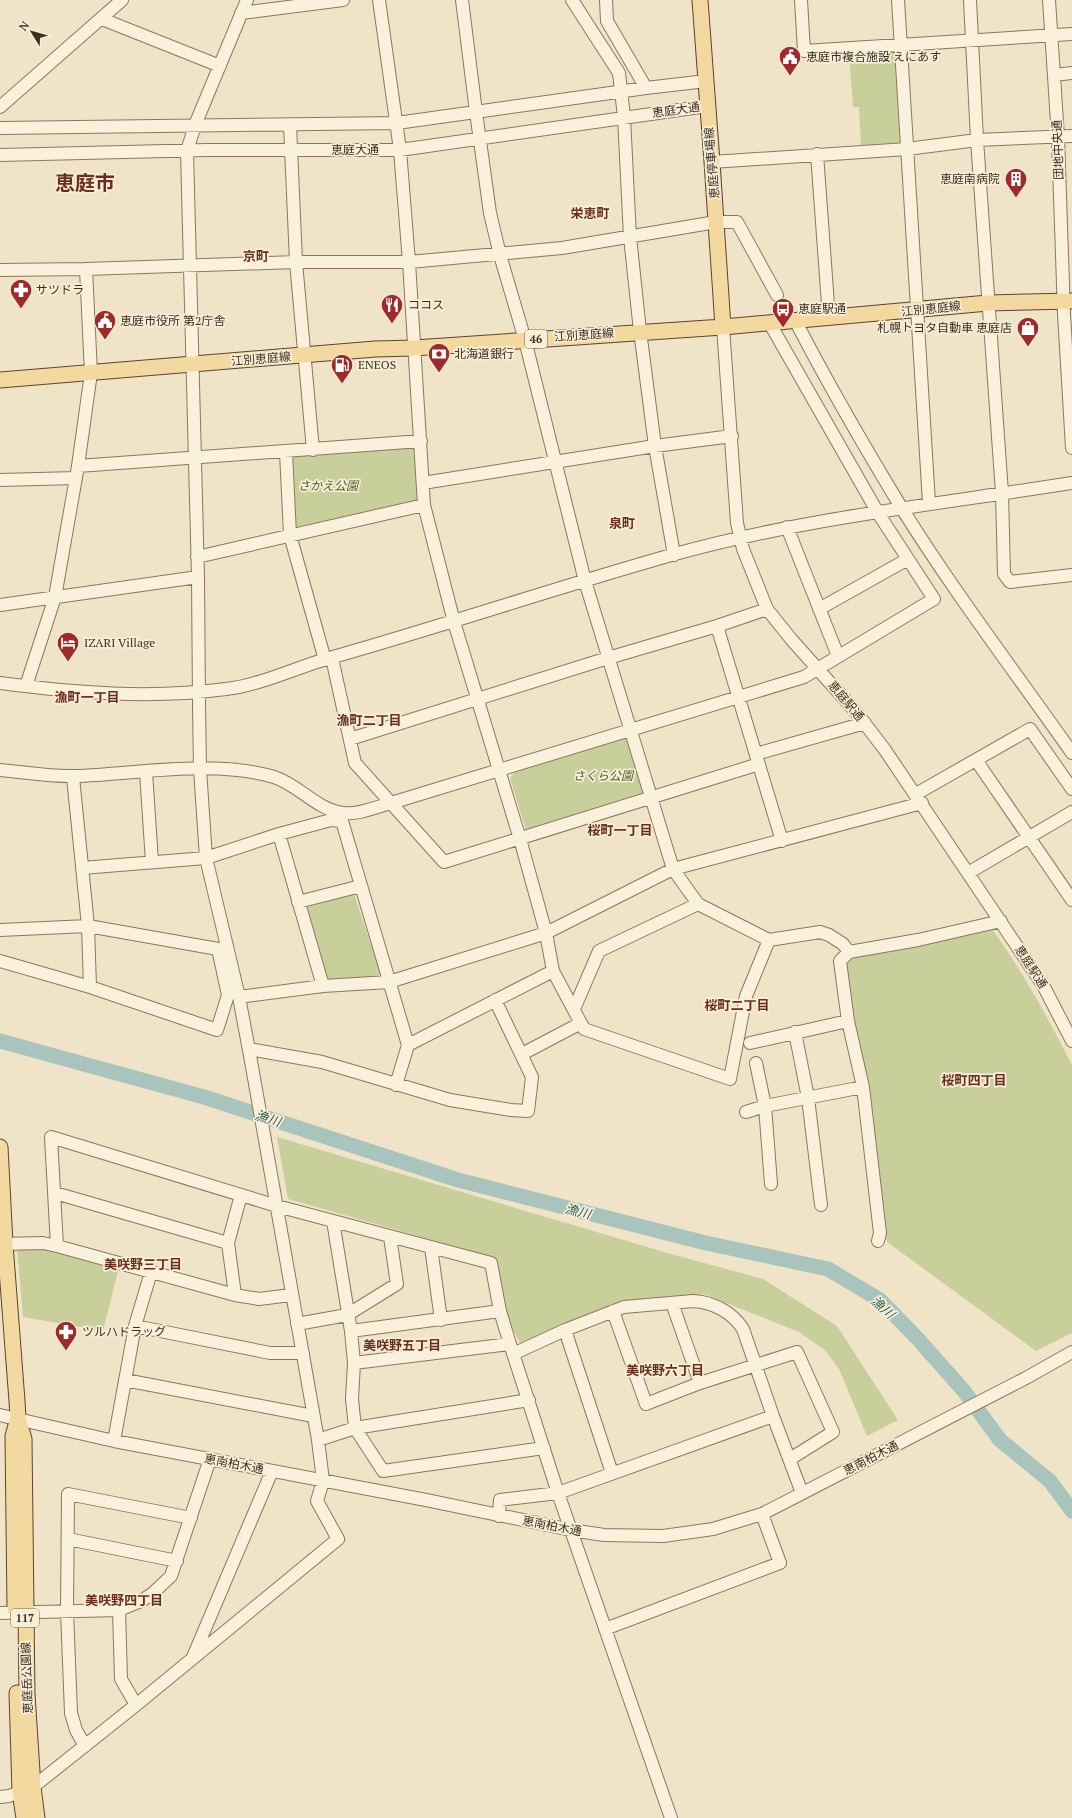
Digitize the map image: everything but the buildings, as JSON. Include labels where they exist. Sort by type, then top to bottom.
[{"type":"main road","name":"恵庭停車場線","points":[[700,0],[722,326]]},
{"type":"main road","name":"江別恵庭線","points":[[0,380],[305,356],[375,349],[414,348],[829,318],[917,311],[988,303],[1068,301]]},
{"type":"main road","name":"恵庭岳公園線","points":[[0,1147],[2,1244],[18,1418],[13,1436],[13,1612],[26,1790],[24,1818]]},
{"type":"main road","name":"恵庭岳公園線","points":[[26,1790],[37,1818]]},
{"type":"street","points":[[0,107],[122,0]]},
{"type":"street","points":[[0,961],[90,987],[217,1030],[228,995],[223,948],[206,858],[200,769],[198,577],[191,365],[187,151],[195,126],[247,0]]},
{"type":"street","points":[[242,13],[343,0]]},
{"type":"street","points":[[379,0],[400,150],[409,262],[424,505],[454,622],[520,839],[546,933],[553,970],[584,1030],[730,1079],[746,996],[769,940]]},
{"type":"street","points":[[462,0],[490,213],[500,255],[525,340],[585,581],[673,869],[698,904],[769,940],[820,932],[843,944],[849,952]]},
{"type":"street","points":[[572,0],[619,73],[624,118],[630,237],[640,331],[655,446],[674,555]]},
{"type":"street","points":[[606,0],[607,21],[646,88]]},
{"type":"street","points":[[801,0],[804,52],[1072,34]]},
{"type":"street","points":[[898,0],[930,503]]},
{"type":"street","points":[[970,0],[977,140],[1002,493],[1004,574],[1010,582],[1072,575]]},
{"type":"street","name":"団地中央通","points":[[1049,0],[1058,137],[1066,217],[1072,448]]},
{"type":"street","points":[[102,19],[220,66]]},
{"type":"street","points":[[1054,75],[1072,73]]},
{"type":"street","name":"恵庭大通","points":[[0,128],[397,123],[706,81]]},
{"type":"street","name":"恵庭大通","points":[[0,155],[187,151],[400,150],[707,106]]},
{"type":"street","points":[[290,125],[296,262],[313,450]]},
{"type":"street","points":[[712,162],[907,149],[977,140],[1072,136]]},
{"type":"street","points":[[817,154],[829,318]]},
{"type":"street","points":[[0,270],[86,269],[296,262],[409,262],[500,255],[562,248],[716,222],[737,222],[777,295]]},
{"type":"street","points":[[26,686],[55,597],[77,472],[91,373],[86,269]]},
{"type":"street","points":[[795,320],[827,382],[902,508],[963,599],[1072,753]]},
{"type":"street","points":[[0,770],[73,777],[200,769],[244,771],[275,777],[333,811],[344,813],[354,812],[390,803],[804,676],[934,599],[878,513],[769,322]]},
{"type":"street","name":"恵庭駅通","points":[[722,326],[740,538],[767,608],[791,639],[865,723],[919,798],[1069,1026],[1072,1041]]},
{"type":"street","points":[[423,483],[655,446],[732,436]]},
{"type":"street","points":[[0,480],[194,458],[421,442]]},
{"type":"street","points":[[286,452],[290,535],[328,659],[350,739],[355,764],[444,862],[650,797],[865,723]]},
{"type":"street","points":[[0,683],[124,694],[163,695],[229,689],[454,622],[585,581],[674,555],[740,538],[787,527],[878,513],[930,503],[1072,483]]},
{"type":"street","points":[[197,557],[424,505]]},
{"type":"street","points":[[787,527],[838,656]]},
{"type":"street","points":[[819,609],[908,559]]},
{"type":"street","points":[[0,605],[198,577]]},
{"type":"street","points":[[350,739],[608,658],[717,626],[767,608]]},
{"type":"street","points":[[717,626],[782,841]]},
{"type":"street","points":[[239,997],[322,986],[389,982],[546,933],[673,869],[782,841],[919,798],[976,760],[1030,729],[1072,789]]},
{"type":"street","points":[[976,760],[1072,900]]},
{"type":"street","points":[[146,772],[152,862]]},
{"type":"street","points":[[73,777],[88,926],[90,987]]},
{"type":"street","points":[[968,872],[1072,812]]},
{"type":"street","points":[[82,868],[206,858],[279,834],[331,820],[342,822],[408,1045],[396,1085]]},
{"type":"street","points":[[279,834],[322,986]]},
{"type":"street","points":[[298,902],[361,886]]},
{"type":"street","points":[[574,1009],[599,951],[698,904]]},
{"type":"street","points":[[878,1241],[880,1233],[863,1087],[848,1021],[840,961],[849,952],[918,940],[1001,922]]},
{"type":"street","points":[[0,930],[88,926],[223,948]]},
{"type":"street","points":[[0,1797],[26,1790],[85,1746],[338,1539],[317,1502],[323,1481],[318,1440],[291,1295],[275,1193],[249,1048],[239,997],[223,948]]},
{"type":"street","points":[[408,1045],[553,970]]},
{"type":"street","points":[[249,1048],[322,1062],[450,1100],[511,1110],[528,1111],[532,1077],[495,1000]]},
{"type":"street","points":[[750,1044],[795,1032],[848,1021]]},
{"type":"street","points":[[522,1054],[581,1023]]},
{"type":"street","points":[[795,1032],[808,1098],[821,1205]]},
{"type":"street","points":[[756,1063],[765,1106],[771,1184]]},
{"type":"street","points":[[746,1112],[765,1106],[863,1087]]},
{"type":"street","points":[[57,1246],[51,1137],[277,1206],[491,1263],[500,1311],[558,1493],[671,1818]]},
{"type":"street","points":[[55,1193],[228,1243]]},
{"type":"street","points":[[235,1295],[228,1243],[241,1195]]},
{"type":"street","points":[[333,1221],[354,1363],[352,1399],[355,1428],[383,1471],[544,1448]]},
{"type":"street","points":[[297,1324],[347,1315],[398,1284],[390,1237]]},
{"type":"street","points":[[2,1244],[43,1243],[57,1246],[235,1295],[259,1299],[291,1295]]},
{"type":"street","points":[[431,1247],[441,1320]]},
{"type":"street","points":[[114,1441],[135,1326],[151,1272]]},
{"type":"street","points":[[354,1363],[512,1349],[624,1307],[703,1302],[729,1314],[738,1321],[743,1329],[773,1416],[802,1493]]},
{"type":"street","points":[[672,1303],[700,1384]]},
{"type":"street","points":[[350,1331],[500,1311]]},
{"type":"street","points":[[613,1311],[646,1404],[755,1365],[797,1352],[833,1432],[790,1459]]},
{"type":"street","points":[[135,1326],[270,1353],[303,1353]]},
{"type":"street","points":[[565,1330],[612,1473]]},
{"type":"street","name":"恵南柏木通","points":[[0,1415],[114,1441],[571,1530],[604,1535],[663,1536],[713,1529],[762,1514],[1026,1378],[1072,1352]]},
{"type":"street","points":[[125,1380],[313,1416]]},
{"type":"street","points":[[318,1440],[355,1428],[529,1400]]},
{"type":"street","points":[[499,1516],[500,1500],[558,1493],[773,1416]]},
{"type":"street","points":[[13,1612],[119,1610],[141,1601],[161,1586],[171,1576],[177,1561],[210,1459]]},
{"type":"street","points":[[191,1660],[272,1471]]},
{"type":"street","points":[[85,1746],[76,1730],[70,1713],[67,1611],[68,1494],[191,1518]]},
{"type":"street","points":[[605,1629],[780,1563],[762,1514]]},
{"type":"street","points":[[68,1539],[177,1561]]},
{"type":"street","points":[[119,1610],[121,1680],[136,1705]]},
{"type":"green space","points":[[896,51],[900,143],[861,147],[859,107],[853,107],[849,54]]},
{"type":"green space","name":"さかえ公園","points":[[412,446],[416,449],[419,503],[294,527],[291,455]]},
{"type":"green space","name":"さくら公園","points":[[626,736],[647,796],[527,833],[510,778],[515,771]]},
{"type":"green space","points":[[354,894],[381,974],[378,977],[328,979],[304,911],[308,907]]},
{"type":"green space","points":[[992,929],[1035,996],[1072,1065],[1072,1333],[1036,1351],[887,1242],[869,1084],[851,1022],[845,963],[851,956]]},
{"type":"green space","points":[[277,1137],[664,1252],[763,1279],[837,1326],[898,1420],[867,1436],[839,1369],[826,1351],[799,1332],[704,1294],[621,1301],[520,1343],[506,1315],[495,1258],[288,1199]]},
{"type":"green space","points":[[32,1244],[119,1268],[103,1331],[23,1317],[17,1248]]},
{"type":"waterway","name":"漁川","points":[[0,1041],[204,1097],[458,1180],[706,1243],[828,1269],[880,1300],[917,1338],[964,1391],[1000,1440],[1050,1481],[1072,1511]]},
{"type":"place","name":"恵庭市複合施設 えにあす","points":[[790,76]]},
{"type":"place","name":"恵庭南病院","points":[[1016,198]]},
{"type":"place","name":"サツドラ","points":[[21,310]]},
{"type":"place","name":"ココス","points":[[392,324]]},
{"type":"place","name":"恵庭駅通","points":[[783,328]]},
{"type":"place","name":"恵庭市役所 第2庁舎","points":[[105,340]]},
{"type":"place","name":"札幌トヨタ自動車 恵庭店","points":[[1028,348]]},
{"type":"place","name":"北海道銀行","points":[[439,374]]},
{"type":"place","name":"ENEOS","points":[[342,384]]},
{"type":"place","name":"IZARI Village","points":[[68,662]]},
{"type":"place","name":"ツルハドラッグ","points":[[66,1352]]},
{"type":"district","name":"恵庭市","points":[[85,183]]},
{"type":"district","name":"栄恵町","points":[[590,213]]},
{"type":"district","name":"京町","points":[[256,256]]},
{"type":"district","name":"泉町","points":[[622,523]]},
{"type":"district","name":"漁町一丁目","points":[[87,697]]},
{"type":"district","name":"漁町二丁目","points":[[369,720]]},
{"type":"district","name":"桜町一丁目","points":[[620,830]]},
{"type":"district","name":"桜町二丁目","points":[[737,1005]]},
{"type":"district","name":"桜町四丁目","points":[[974,1080]]},
{"type":"district","name":"美咲野三丁目","points":[[143,1264]]},
{"type":"district","name":"美咲野五丁目","points":[[402,1345]]},
{"type":"district","name":"美咲野六丁目","points":[[665,1370]]},
{"type":"district","name":"美咲野四丁目","points":[[124,1600]]}]
